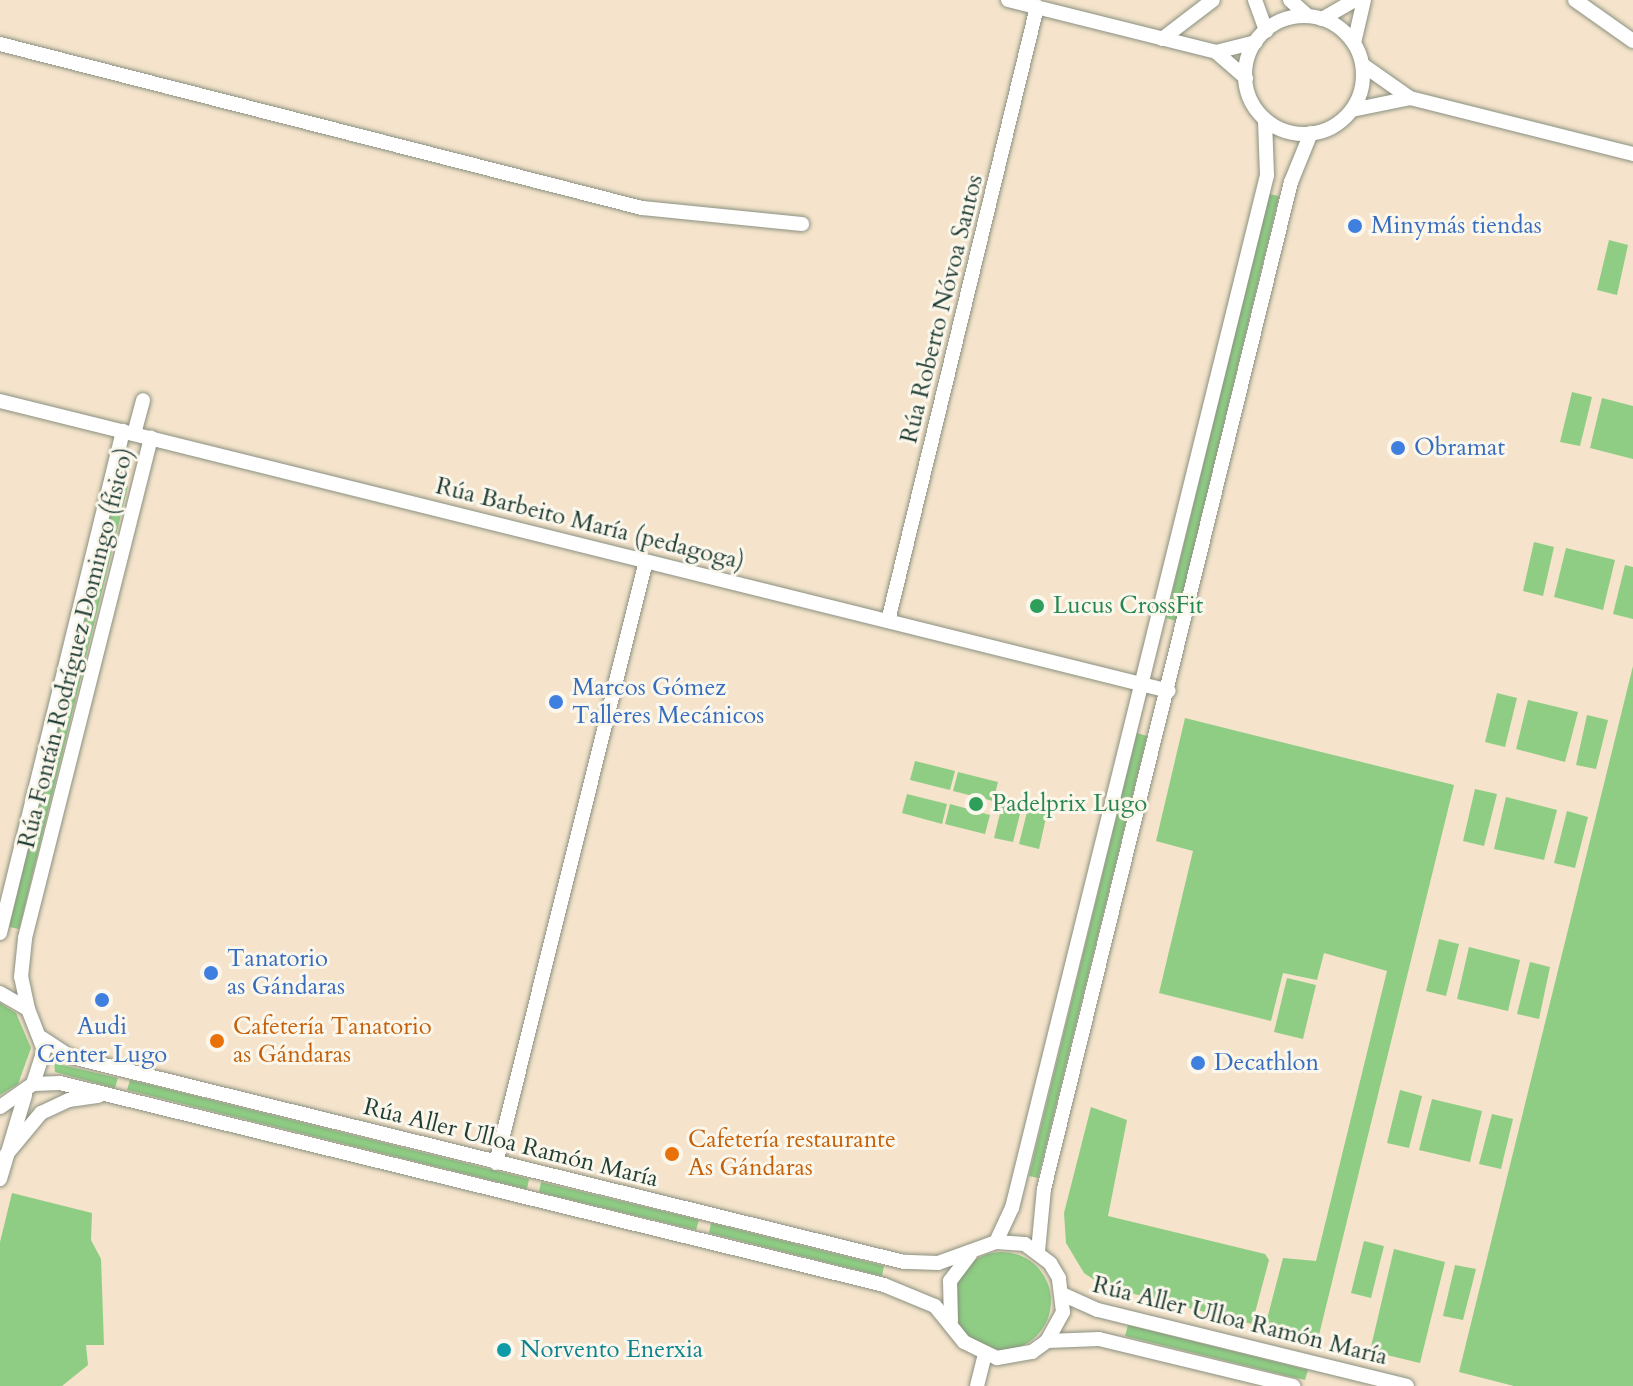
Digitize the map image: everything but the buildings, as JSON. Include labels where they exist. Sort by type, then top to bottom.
[{"type":"street","points":[[1008,0],[1216,52],[1246,78],[1255,108],[1265,120],[1291,132],[1311,133],[1332,126],[1352,110],[1410,98]]},
{"type":"street","points":[[1162,39],[1213,0]]},
{"type":"street","points":[[1246,78],[1261,36],[1255,0]]},
{"type":"street","points":[[1290,0],[1354,43],[1363,65],[1363,81],[1352,110]]},
{"type":"street","points":[[1216,52],[1261,36],[1286,20],[1315,18],[1355,0]]},
{"type":"street","points":[[1354,43],[1364,0]]},
{"type":"street","points":[[1575,0],[1633,41]]},
{"type":"street","name":"Rúa Roberto Nóvoa Santos","points":[[888,621],[1037,7]]},
{"type":"street","points":[[0,44],[642,208],[802,224]]},
{"type":"street","points":[[1363,65],[1410,98],[1633,154]]},
{"type":"street","points":[[1265,120],[1267,175],[1015,1195],[996,1242],[1038,1251],[1044,1189],[1169,691],[1291,182],[1311,133]]},
{"type":"street","name":"Rúa Fontán Rodríguez Domingo (físico)","points":[[0,933],[128,432],[143,400]]},
{"type":"street","name":"Rúa Barbeito María (pedagoga)","points":[[0,401],[1169,691]]},
{"type":"street","name":"Rúa Fontán Rodríguez Domingo (físico)","points":[[28,1009],[21,977],[25,938],[151,438]]},
{"type":"street","points":[[496,1163],[646,561]]},
{"type":"street","points":[[0,993],[28,1009],[42,1038],[42,1062],[30,1087],[0,1179]]},
{"type":"street","name":"Rúa Aller Ulloa Ramón María","points":[[42,1038],[71,1057],[904,1262],[938,1263],[996,1242]]},
{"type":"street","name":"Rúa Aller Ulloa Ramón María","points":[[30,1087],[60,1083],[884,1285],[923,1298],[951,1321],[964,1342],[985,1355],[1015,1358],[1047,1341],[1057,1328],[1064,1295],[1055,1270],[1038,1251]]},
{"type":"street","points":[[0,1107],[30,1087]]},
{"type":"street","points":[[6,1155],[41,1113],[69,1100],[106,1095]]},
{"type":"street","points":[[951,1321],[950,1281],[974,1250]]},
{"type":"street","name":"Rúa Aller Ulloa Ramón María","points":[[1064,1295],[1098,1310],[1407,1386]]},
{"type":"street","name":"Rúa Aller Ulloa Ramón María","points":[[1047,1341],[1099,1339],[1293,1386]]},
{"type":"street","points":[[977,1386],[985,1355]]},
{"type":"green space","points":[[1269,194],[1279,196],[1176,621],[1166,618]]},
{"type":"green space","points":[[1609,240],[1628,245],[1617,295],[1597,290]]},
{"type":"green space","points":[[1572,392],[1592,397],[1580,446],[1560,442]]},
{"type":"green space","points":[[1602,398],[1633,406],[1633,459],[1590,448]]},
{"type":"green space","points":[[118,483],[128,486],[19,929],[9,927]]},
{"type":"green space","points":[[1534,542],[1554,547],[1543,596],[1523,591]]},
{"type":"green space","points":[[1566,548],[1615,560],[1603,610],[1554,597]]},
{"type":"green space","points":[[1625,565],[1633,567],[1633,619],[1613,614]]},
{"type":"green space","points":[[1633,666],[1633,1386],[1514,1386],[1459,1372]]},
{"type":"green space","points":[[1497,693],[1517,698],[1505,747],[1485,742]]},
{"type":"green space","points":[[1528,700],[1578,712],[1565,762],[1516,749]]},
{"type":"green space","points":[[1587,715],[1608,720],[1596,769],[1576,765]]},
{"type":"green space","points":[[1185,718],[1454,785],[1318,1339],[1265,1327],[1283,1258],[1316,1261],[1387,971],[1324,953],[1317,980],[1283,973],[1271,1021],[1159,993],[1193,851],[1156,841]]},
{"type":"green space","points":[[1137,733],[1147,736],[1038,1178],[1029,1176]]},
{"type":"green space","points":[[915,761],[955,771],[950,790],[910,780]]},
{"type":"green space","points":[[958,772],[998,782],[993,801],[953,791]]},
{"type":"green space","points":[[1475,789],[1497,794],[1484,846],[1463,841]]},
{"type":"green space","points":[[907,794],[947,804],[942,824],[902,813]]},
{"type":"green space","points":[[1004,797],[1023,802],[1013,842],[994,838]]},
{"type":"green space","points":[[1506,797],[1557,810],[1544,860],[1494,849]]},
{"type":"green space","points":[[950,804],[990,815],[985,834],[945,824]]},
{"type":"green space","points":[[1029,804],[1048,809],[1039,849],[1019,844]]},
{"type":"green space","points":[[1567,811],[1588,817],[1575,868],[1554,863]]},
{"type":"green space","points":[[1439,939],[1459,944],[1446,996],[1426,991]]},
{"type":"green space","points":[[1469,947],[1520,960],[1508,1011],[1457,999]]},
{"type":"green space","points":[[1530,962],[1550,967],[1539,1019],[1517,1014]]},
{"type":"green space","points":[[1287,978],[1316,985],[1303,1039],[1274,1032]]},
{"type":"green space","points":[[0,1003],[16,1013],[31,1048],[18,1084],[0,1095]]},
{"type":"green space","points":[[54,1063],[118,1078],[115,1088],[55,1072]]},
{"type":"green space","points":[[130,1080],[529,1179],[527,1189],[127,1090]]},
{"type":"green space","points":[[1400,1090],[1422,1096],[1409,1148],[1387,1143]]},
{"type":"green space","points":[[1432,1099],[1482,1111],[1470,1162],[1419,1150]]},
{"type":"green space","points":[[1091,1107],[1127,1120],[1108,1216],[1265,1254],[1269,1260],[1252,1324],[1103,1286],[1084,1273],[1066,1243],[1064,1213]]},
{"type":"green space","points":[[1492,1114],[1513,1119],[1501,1169],[1479,1164]]},
{"type":"green space","points":[[541,1182],[699,1220],[696,1230],[539,1192]]},
{"type":"green space","points":[[12,1193],[92,1213],[91,1240],[101,1259],[104,1345],[86,1345],[88,1365],[62,1386],[0,1386],[0,1242]]},
{"type":"green space","points":[[711,1223],[884,1266],[882,1276],[709,1233]]},
{"type":"green space","points":[[1364,1241],[1384,1246],[1371,1298],[1351,1293]]},
{"type":"green space","points":[[1394,1249],[1445,1262],[1420,1363],[1370,1351]]},
{"type":"green space","points":[[1002,1252],[1021,1256],[1036,1267],[1047,1282],[1051,1301],[1047,1320],[1036,1335],[1021,1346],[1002,1350],[983,1346],[968,1335],[957,1320],[953,1301],[957,1282],[968,1267],[983,1256]]},
{"type":"green space","points":[[1455,1265],[1476,1269],[1463,1320],[1443,1316]]},
{"type":"green space","points":[[1128,1325],[1308,1370],[1305,1380],[1125,1336]]},
{"type":"place","name":"Minymás tiendas","points":[[1355,226]]},
{"type":"place","name":"Obramat","points":[[1398,448]]},
{"type":"place","name":"Lucus CrossFit","points":[[1037,606]]},
{"type":"place","name":"Marcos Gómez Talleres Mecánicos","points":[[556,702]]},
{"type":"place","name":"Padelprix Lugo","points":[[976,804]]},
{"type":"place","name":"Tanatorio as Gándaras","points":[[211,973]]},
{"type":"place","name":"Audi Center Lugo","points":[[102,1000]]},
{"type":"place","name":"Cafetería Tanatorio as Gándaras","points":[[217,1041]]},
{"type":"place","name":"Decathlon","points":[[1198,1063]]},
{"type":"place","name":"Cafetería restaurante As Gándaras","points":[[672,1154]]},
{"type":"place","name":"Norvento Enerxia","points":[[504,1350]]}]
